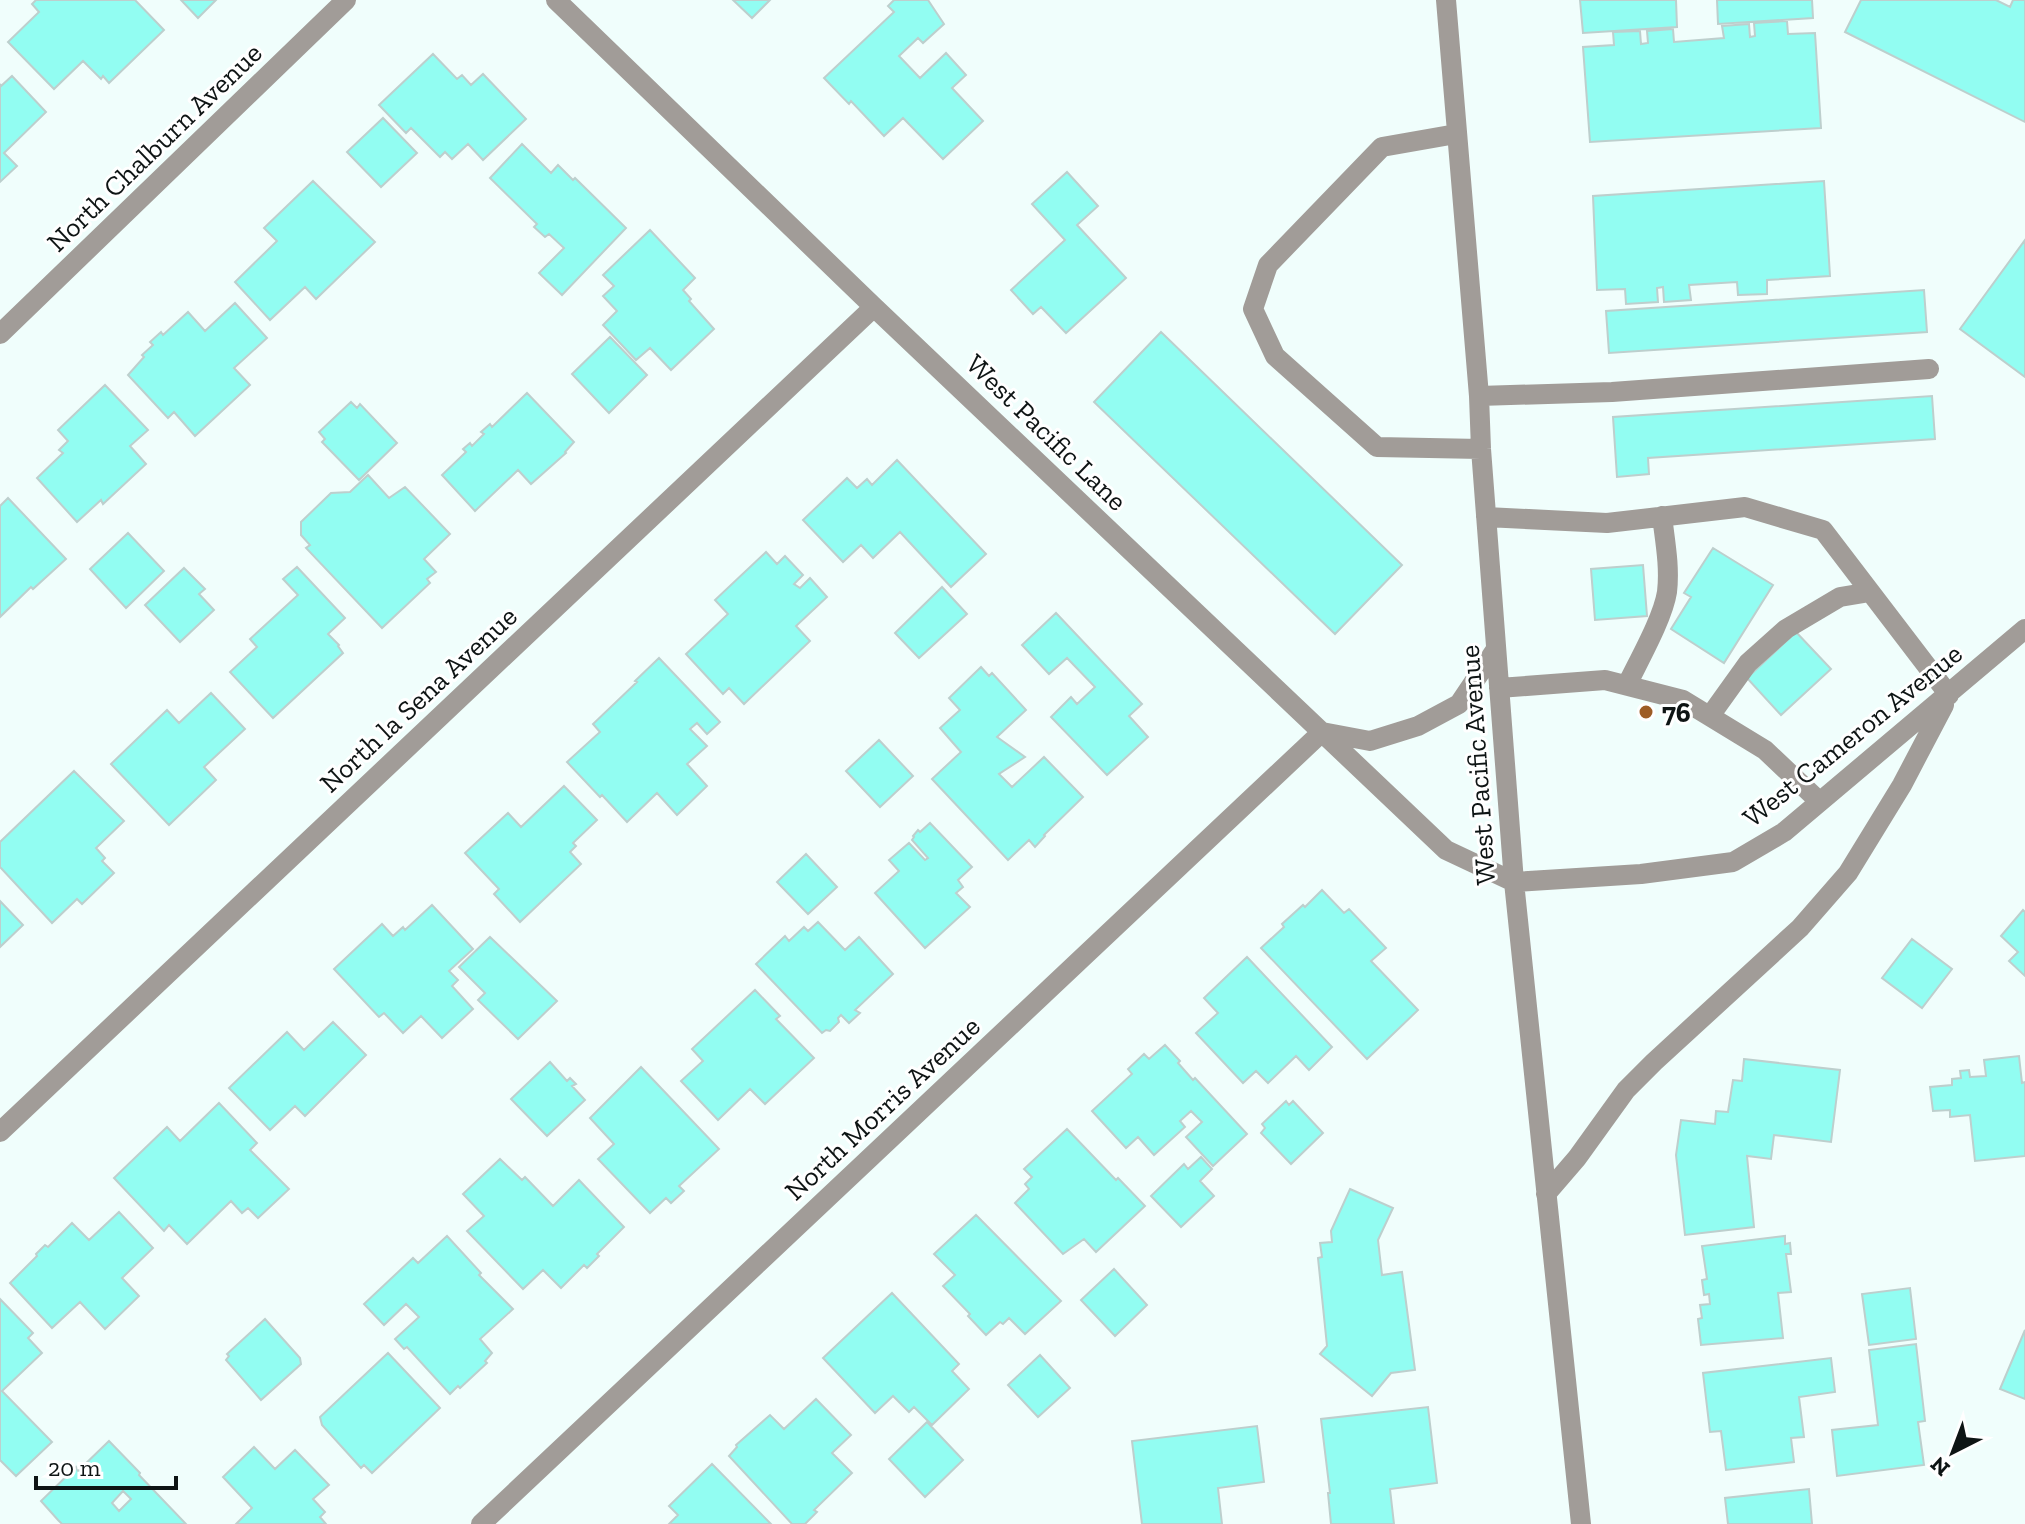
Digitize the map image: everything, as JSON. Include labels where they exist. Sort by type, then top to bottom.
[{"type":"street","name":"North Chalburn Avenue","points":[[0,334],[346,0]]},
{"type":"street","name":"West Pacific Lane","points":[[556,0],[1446,850],[1514,882]]},
{"type":"street","name":"West Pacific Avenue","points":[[1446,0],[1479,396],[1514,882],[1581,1524]]},
{"type":"street","points":[[1456,134],[1382,147],[1268,265],[1253,309],[1275,356],[1377,447],[1481,449]]},
{"type":"street","name":"North la Sena Avenue","points":[[0,1132],[874,307]]},
{"type":"street","points":[[1479,396],[1612,392],[1929,369]]},
{"type":"street","points":[[1486,517],[1607,523],[1745,507],[1823,530],[1949,695],[1902,785],[1848,873],[1800,928],[1626,1090],[1577,1158],[1546,1194]]},
{"type":"street","points":[[1627,685],[1653,631],[1666,594],[1667,559],[1662,516]]},
{"type":"street","points":[[1710,716],[1748,663],[1786,629],[1840,597],[1870,592]]},
{"type":"street","name":"West Cameron Avenue","points":[[1514,882],[1641,874],[1733,862],[1784,832],[2025,629]]},
{"type":"street","points":[[1322,732],[1370,741],[1418,726],[1459,704],[1496,649]]},
{"type":"street","points":[[1499,688],[1605,680],[1683,700],[1765,750],[1820,802]]},
{"type":"street","name":"North Morris Avenue","points":[[481,1524],[1322,732]]},
{"type":"street","points":[[1573,1524],[1581,1524]]},
{"type":"building","points":[[36,0],[135,0],[164,30],[109,83],[83,61],[54,89],[8,42],[39,12],[32,4]]},
{"type":"building","points":[[181,0],[216,0],[198,18]]},
{"type":"building","points":[[733,0],[770,0],[752,18]]},
{"type":"building","points":[[894,0],[928,0],[944,24],[923,43],[918,38],[899,56],[920,78],[946,53],[966,75],[952,88],[983,121],[943,159],[903,118],[884,136],[824,78],[894,12],[888,6]]},
{"type":"building","points":[[1580,0],[1676,0],[1677,27],[1583,33]]},
{"type":"building","points":[[1717,0],[1812,0],[1813,18],[1718,24]]},
{"type":"building","points":[[1861,0],[1996,0],[2010,7],[2013,0],[2025,0],[2025,122],[1845,32]]},
{"type":"building","points":[[1787,21],[1788,34],[1815,33],[1821,128],[1590,142],[1583,47],[1614,45],[1613,32],[1640,31],[1641,44],[1648,43],[1647,31],[1673,29],[1674,42],[1724,38],[1722,26],[1749,24],[1750,37],[1755,36],[1754,23]]},
{"type":"building","points":[[433,54],[457,79],[462,75],[471,85],[483,74],[526,119],[483,160],[468,144],[452,159],[445,152],[440,157],[411,128],[406,133],[379,105]]},
{"type":"building","points":[[12,76],[46,112],[4,153],[17,166],[0,182],[0,84]]},
{"type":"building","points":[[383,118],[417,153],[381,187],[347,152]]},
{"type":"building","points":[[522,144],[551,173],[558,165],[573,180],[575,178],[626,228],[562,295],[539,273],[564,248],[549,234],[545,237],[534,227],[537,224],[490,178]]},
{"type":"building","points":[[1067,172],[1098,206],[1077,225],[1126,278],[1066,333],[1041,307],[1033,314],[1011,290],[1065,240],[1032,204]]},
{"type":"building","points":[[313,181],[375,242],[316,299],[305,287],[270,320],[235,282],[277,241],[264,228]]},
{"type":"building","points":[[1824,181],[1830,276],[1767,280],[1767,294],[1738,295],[1737,282],[1689,285],[1691,300],[1664,302],[1663,287],[1657,288],[1658,302],[1626,304],[1625,289],[1597,290],[1593,196]]},
{"type":"building","points":[[650,230],[695,278],[683,290],[714,329],[671,370],[650,348],[636,360],[603,325],[617,311],[603,296],[614,286],[603,275]]},
{"type":"building","points":[[2025,240],[2025,377],[1960,329]]},
{"type":"building","points":[[1924,290],[1927,332],[1609,353],[1606,311]]},
{"type":"building","points":[[235,303],[267,338],[234,368],[250,385],[195,436],[174,412],[168,418],[128,375],[153,345],[150,342],[161,332],[163,335],[188,312],[205,331]]},
{"type":"building","points":[[1161,332],[1402,565],[1335,634],[1094,402]]},
{"type":"building","points":[[610,337],[647,375],[609,413],[572,374]]},
{"type":"building","points":[[105,385],[148,430],[130,446],[146,464],[103,504],[101,500],[77,522],[37,478],[63,453],[59,450],[68,441],[58,430]]},
{"type":"building","points":[[527,393],[574,442],[531,484],[518,470],[475,511],[442,475],[466,452],[463,449],[470,443],[472,446],[484,434],[481,432],[490,424],[492,427]]},
{"type":"building","points":[[1932,396],[1935,439],[1648,458],[1649,474],[1617,477],[1613,417]]},
{"type":"building","points":[[351,402],[357,408],[360,404],[397,443],[359,480],[322,442],[325,439],[319,432]]},
{"type":"building","points":[[897,460],[986,554],[951,587],[900,532],[873,558],[861,545],[843,562],[803,520],[847,478],[857,488],[867,479],[872,485]]},
{"type":"building","points":[[368,475],[389,498],[405,487],[450,534],[424,559],[436,572],[427,579],[430,583],[382,628],[306,548],[310,545],[301,535],[301,522],[331,493],[350,492]]},
{"type":"building","points":[[8,498],[66,559],[0,617],[0,506]]},
{"type":"building","points":[[128,533],[164,571],[126,608],[90,569]]},
{"type":"building","points":[[1713,548],[1773,585],[1724,663],[1671,629],[1691,597],[1684,593]]},
{"type":"building","points":[[766,552],[777,564],[785,556],[803,575],[794,584],[800,588],[810,578],[827,597],[796,626],[810,641],[744,704],[729,688],[723,694],[686,654],[728,614],[715,600]]},
{"type":"building","points":[[1643,565],[1647,616],[1595,620],[1591,569]]},
{"type":"building","points":[[297,567],[345,618],[328,634],[343,653],[273,718],[230,672],[257,647],[250,639],[298,595],[283,579]]},
{"type":"building","points":[[184,568],[205,589],[199,594],[214,610],[180,642],[145,605]]},
{"type":"building","points":[[942,587],[967,614],[919,658],[895,633]]},
{"type":"building","points":[[1056,613],[1142,704],[1129,716],[1148,737],[1107,775],[1051,717],[1071,697],[1077,704],[1095,687],[1067,658],[1049,674],[1022,645]]},
{"type":"building","points":[[1796,632],[1831,669],[1781,715],[1747,678]]},
{"type":"building","points":[[659,658],[720,722],[707,734],[697,723],[690,729],[707,746],[687,764],[707,786],[677,815],[657,793],[627,822],[567,762],[600,732],[593,724]]},
{"type":"building","points":[[981,667],[989,676],[992,673],[1026,710],[997,737],[1025,757],[999,774],[1012,787],[1044,757],[1083,797],[1035,847],[1029,840],[1008,860],[932,779],[961,752],[940,728],[960,710],[949,698]]},
{"type":"building","points":[[211,693],[245,729],[204,767],[216,780],[169,825],[111,764],[167,710],[179,723]]},
{"type":"building","points":[[879,740],[913,776],[880,807],[846,771]]},
{"type":"building","points":[[74,771],[124,821],[96,848],[105,858],[102,861],[114,873],[82,904],[77,899],[52,923],[0,867],[0,842]]},
{"type":"building","points":[[564,786],[597,820],[573,843],[576,846],[570,852],[581,864],[520,922],[494,894],[499,889],[465,853],[508,813],[521,827]]},
{"type":"building","points":[[930,823],[972,867],[958,880],[963,887],[956,893],[970,907],[925,948],[875,893],[899,871],[889,860],[909,843],[925,860],[928,858],[912,840],[918,830],[920,832]]},
{"type":"building","points":[[806,854],[837,887],[808,914],[777,882]]},
{"type":"building","points":[[1322,890],[1344,913],[1349,909],[1386,948],[1371,961],[1418,1010],[1367,1059],[1261,948],[1284,927],[1282,924]]},
{"type":"building","points":[[0,901],[23,925],[0,947]]},
{"type":"building","points":[[432,905],[473,949],[449,971],[458,980],[452,986],[473,1009],[442,1038],[421,1016],[403,1033],[384,1013],[379,1017],[334,969],[382,924],[393,936],[403,927],[405,930]]},
{"type":"building","points":[[2023,910],[2025,976],[2009,961],[2018,952],[2001,936]]},
{"type":"building","points":[[818,922],[845,950],[859,937],[893,974],[855,1010],[860,1013],[849,1023],[841,1015],[830,1031],[822,1033],[756,964],[785,936],[789,941],[804,927],[808,931]]},
{"type":"building","points":[[490,937],[557,1001],[518,1039],[478,1000],[485,993],[459,967]]},
{"type":"building","points":[[1912,939],[1952,969],[1922,1008],[1882,978]]},
{"type":"building","points":[[1247,957],[1332,1047],[1309,1070],[1296,1056],[1268,1083],[1256,1071],[1243,1083],[1196,1033],[1218,1013],[1204,998]]},
{"type":"building","points":[[755,990],[780,1016],[776,1019],[814,1058],[765,1104],[750,1089],[718,1120],[681,1081],[703,1061],[692,1049]]},
{"type":"building","points":[[333,1022],[366,1055],[305,1116],[295,1106],[270,1130],[229,1088],[287,1032],[304,1050]]},
{"type":"building","points":[[1165,1045],[1193,1080],[1195,1078],[1247,1134],[1213,1166],[1186,1137],[1202,1122],[1191,1111],[1180,1121],[1185,1127],[1154,1155],[1138,1137],[1126,1148],[1092,1111],[1132,1074],[1128,1069],[1144,1054],[1149,1059]]},
{"type":"building","points":[[2019,1056],[2022,1083],[2025,1082],[2025,1156],[1975,1161],[1970,1115],[1950,1117],[1950,1110],[1933,1111],[1930,1087],[1952,1085],[1952,1079],[1961,1078],[1960,1071],[1969,1070],[1970,1077],[1986,1076],[1984,1060]]},
{"type":"building","points":[[1744,1059],[1840,1070],[1831,1142],[1774,1135],[1771,1159],[1747,1156],[1754,1227],[1685,1235],[1676,1155],[1681,1120],[1715,1124],[1716,1111],[1728,1112],[1733,1080],[1742,1081]]},
{"type":"building","points":[[550,1062],[567,1081],[570,1078],[576,1084],[572,1086],[585,1100],[547,1136],[511,1099]]},
{"type":"building","points":[[641,1067],[719,1149],[679,1186],[684,1191],[671,1203],[666,1198],[650,1213],[598,1159],[614,1144],[590,1118]]},
{"type":"building","points":[[1286,1101],[1289,1105],[1293,1101],[1323,1133],[1291,1164],[1261,1133],[1265,1128],[1262,1124]]},
{"type":"building","points":[[219,1103],[257,1143],[250,1150],[289,1189],[258,1218],[248,1208],[242,1213],[231,1201],[187,1244],[169,1225],[164,1231],[114,1178],[167,1127],[180,1141]]},
{"type":"building","points":[[1067,1129],[1145,1206],[1096,1252],[1084,1239],[1063,1254],[1015,1203],[1029,1189],[1025,1184],[1032,1177],[1024,1169]]},
{"type":"building","points":[[1201,1157],[1212,1169],[1200,1181],[1214,1196],[1181,1227],[1151,1196],[1184,1164],[1188,1169]]},
{"type":"building","points":[[500,1159],[522,1180],[525,1177],[553,1206],[579,1180],[624,1227],[587,1268],[584,1265],[561,1288],[543,1270],[523,1289],[467,1231],[484,1216],[463,1194]]},
{"type":"building","points":[[1350,1189],[1393,1208],[1378,1240],[1382,1275],[1402,1272],[1415,1370],[1391,1373],[1372,1396],[1320,1354],[1327,1346],[1318,1258],[1322,1257],[1320,1243],[1332,1242],[1331,1231]]},
{"type":"building","points":[[119,1212],[153,1248],[122,1278],[139,1296],[105,1329],[80,1302],[52,1328],[10,1283],[45,1245],[48,1247],[72,1223],[89,1240]]},
{"type":"building","points":[[976,1215],[1061,1301],[1025,1334],[1009,1318],[986,1335],[943,1286],[955,1275],[934,1254]]},
{"type":"building","points":[[447,1236],[481,1273],[479,1275],[513,1309],[480,1339],[492,1353],[485,1361],[487,1363],[450,1394],[407,1347],[404,1349],[395,1339],[419,1317],[406,1304],[384,1325],[364,1304],[413,1258],[418,1263]]},
{"type":"building","points":[[1785,1236],[1785,1244],[1790,1243],[1791,1254],[1786,1254],[1791,1292],[1778,1293],[1783,1338],[1701,1345],[1700,1305],[1710,1304],[1709,1294],[1704,1295],[1702,1280],[1707,1279],[1702,1246]]},
{"type":"building","points":[[1114,1269],[1147,1305],[1115,1336],[1081,1300]]},
{"type":"building","points":[[1910,1288],[1916,1339],[1869,1345],[1862,1294]]},
{"type":"building","points":[[892,1293],[959,1364],[952,1371],[969,1389],[932,1425],[914,1407],[909,1412],[893,1396],[875,1413],[823,1358]]},
{"type":"building","points":[[0,1299],[33,1333],[28,1338],[42,1353],[2,1391],[52,1442],[16,1476],[0,1460]]},
{"type":"building","points":[[265,1319],[300,1358],[301,1364],[261,1400],[226,1360],[227,1354]]},
{"type":"building","points":[[2025,1330],[2025,1399],[2000,1389]]},
{"type":"building","points":[[1916,1344],[1925,1421],[1918,1422],[1924,1465],[1837,1476],[1832,1430],[1878,1425],[1869,1350]]},
{"type":"building","points":[[388,1353],[440,1408],[372,1473],[364,1465],[361,1468],[322,1425],[320,1417]]},
{"type":"building","points":[[1040,1355],[1070,1388],[1038,1417],[1008,1385]]},
{"type":"building","points":[[1831,1358],[1835,1392],[1799,1397],[1804,1437],[1791,1438],[1794,1462],[1726,1470],[1721,1431],[1710,1432],[1703,1373]]},
{"type":"building","points":[[816,1399],[851,1435],[832,1453],[852,1473],[814,1510],[817,1512],[805,1524],[792,1524],[729,1456],[736,1445],[770,1415],[784,1429]]},
{"type":"building","points":[[1428,1407],[1437,1483],[1390,1489],[1394,1524],[1331,1524],[1321,1419]]},
{"type":"building","points":[[927,1422],[963,1460],[925,1497],[889,1459]]},
{"type":"building","points":[[1257,1426],[1264,1482],[1218,1488],[1222,1524],[1142,1524],[1132,1441]]},
{"type":"building","points":[[109,1441],[186,1524],[62,1524],[41,1501],[76,1467],[78,1471]],"holes":[[[123,1491],[131,1499],[119,1511],[112,1503]]]},
{"type":"building","points":[[254,1447],[275,1469],[295,1450],[329,1485],[313,1499],[325,1512],[320,1517],[326,1524],[236,1524],[252,1508],[223,1477]]},
{"type":"building","points":[[712,1464],[771,1524],[669,1524],[678,1515],[669,1506]]},
{"type":"building","points":[[1809,1489],[1812,1524],[1728,1524],[1725,1498]]},
{"type":"place","name":"76","points":[[1646,712]]}]
